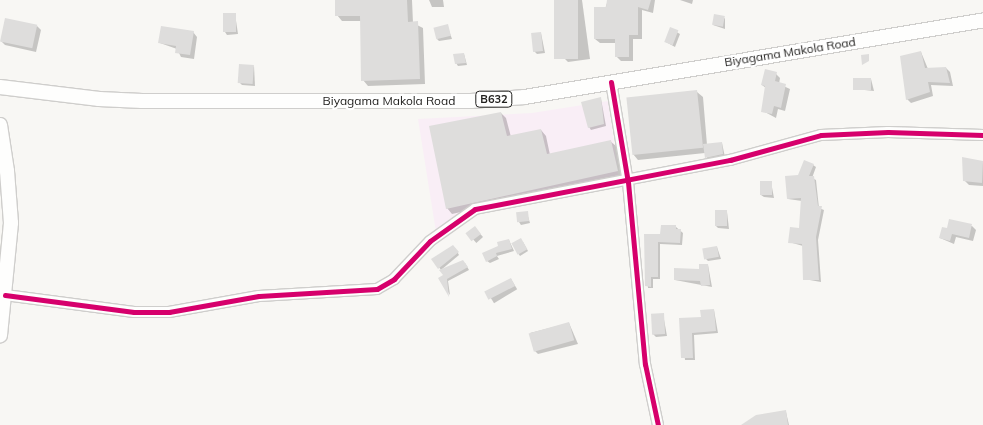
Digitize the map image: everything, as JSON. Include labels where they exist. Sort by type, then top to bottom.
[{"type":"main road","name":"Biyagama Makola Road","points":[[0,87],[134,101],[471,101],[525,97],[983,20]]},
{"type":"main road","points":[[0,126],[8,171],[11,223],[0,335]]},
{"type":"street","points":[[611,82],[628,182],[645,364],[658,425]]},
{"type":"street","points":[[5,295],[134,312],[169,312],[259,296],[377,289],[394,279],[430,241],[475,209],[628,182],[730,160],[821,135],[888,132],[983,135]]},
{"type":"shaded area","points":[[608,101],[619,181],[465,211],[436,232],[418,119],[532,113]]},
{"type":"building","points":[[335,0],[407,0],[408,22],[418,21],[420,79],[361,81],[360,16],[335,16]]},
{"type":"building","points":[[554,0],[578,0],[578,59],[554,59]]},
{"type":"building","points":[[607,0],[651,0],[648,10],[638,7],[638,35],[629,35],[629,57],[615,57],[615,39],[594,39],[594,7],[606,7]]},
{"type":"building","points":[[223,13],[236,13],[236,32],[223,32]]},
{"type":"building","points":[[714,14],[725,16],[723,27],[712,25]]},
{"type":"building","points":[[5,18],[37,25],[32,48],[0,41]]},
{"type":"building","points":[[448,24],[451,36],[436,39],[433,28]]},
{"type":"building","points":[[161,26],[194,31],[190,55],[175,53],[176,46],[158,43]]},
{"type":"building","points":[[670,27],[678,30],[673,45],[664,42]]},
{"type":"building","points":[[541,32],[543,51],[533,52],[531,33]]},
{"type":"building","points":[[921,51],[925,68],[946,67],[950,83],[928,82],[930,92],[906,100],[900,56]]},
{"type":"building","points":[[464,53],[466,63],[455,64],[453,54]]},
{"type":"building","points":[[869,54],[869,61],[862,65],[861,55]]},
{"type":"building","points":[[239,64],[254,65],[253,84],[238,83]]},
{"type":"building","points":[[765,69],[777,72],[775,81],[786,84],[781,108],[774,106],[772,114],[761,112],[765,86],[761,85]]},
{"type":"building","points":[[853,78],[871,78],[871,90],[853,90]]},
{"type":"building","points":[[697,90],[703,148],[632,155],[626,97]]},
{"type":"building","points":[[601,97],[604,124],[588,128],[581,102]]},
{"type":"building","points":[[501,112],[507,136],[541,129],[547,154],[611,140],[618,171],[446,209],[429,126]]},
{"type":"building","points":[[722,142],[723,154],[705,158],[703,144]]},
{"type":"building","points":[[962,157],[983,161],[982,183],[963,181]]},
{"type":"building","points":[[804,160],[814,164],[809,176],[814,176],[818,206],[822,206],[816,237],[819,280],[803,280],[802,244],[788,243],[790,227],[799,228],[801,198],[787,199],[785,176],[798,175]]},
{"type":"building","points":[[760,181],[772,181],[772,195],[760,195]]},
{"type":"building","points":[[715,210],[727,210],[727,226],[715,226]]},
{"type":"building","points":[[528,211],[529,221],[517,222],[516,212]]},
{"type":"building","points":[[949,219],[972,224],[969,238],[952,234],[950,241],[939,238],[942,227],[947,228]]},
{"type":"building","points":[[661,225],[676,225],[676,229],[681,229],[680,243],[658,242],[658,277],[651,277],[651,287],[645,286],[644,234],[660,234]]},
{"type":"building","points":[[475,226],[481,234],[471,241],[465,233]]},
{"type":"building","points":[[521,238],[527,249],[518,255],[511,243]]},
{"type":"building","points":[[509,239],[512,249],[496,253],[497,256],[486,262],[482,253],[498,246],[497,242]]},
{"type":"building","points":[[453,245],[459,252],[438,269],[431,259]]},
{"type":"building","points":[[717,246],[719,257],[704,259],[702,249]]},
{"type":"building","points":[[463,260],[468,267],[447,279],[449,297],[438,278],[443,275],[439,270]]},
{"type":"building","points":[[699,264],[708,264],[710,285],[701,286],[700,281],[674,280],[674,268],[699,269]]},
{"type":"building","points":[[511,278],[515,286],[488,300],[484,292]]},
{"type":"building","points":[[714,309],[716,331],[692,333],[693,358],[681,358],[679,318],[701,317],[700,310]]},
{"type":"building","points":[[664,313],[665,334],[652,335],[651,314]]},
{"type":"building","points":[[569,322],[574,340],[534,352],[529,334]]},
{"type":"building","points":[[786,410],[788,425],[741,425],[756,415]]},
{"type":"cycle path","points":[[611,82],[628,182],[645,364],[658,425]]},
{"type":"cycle path","points":[[5,295],[134,312],[169,312],[259,296],[377,289],[394,279],[430,241],[475,209],[730,160],[821,135],[888,132],[983,135]]}]
